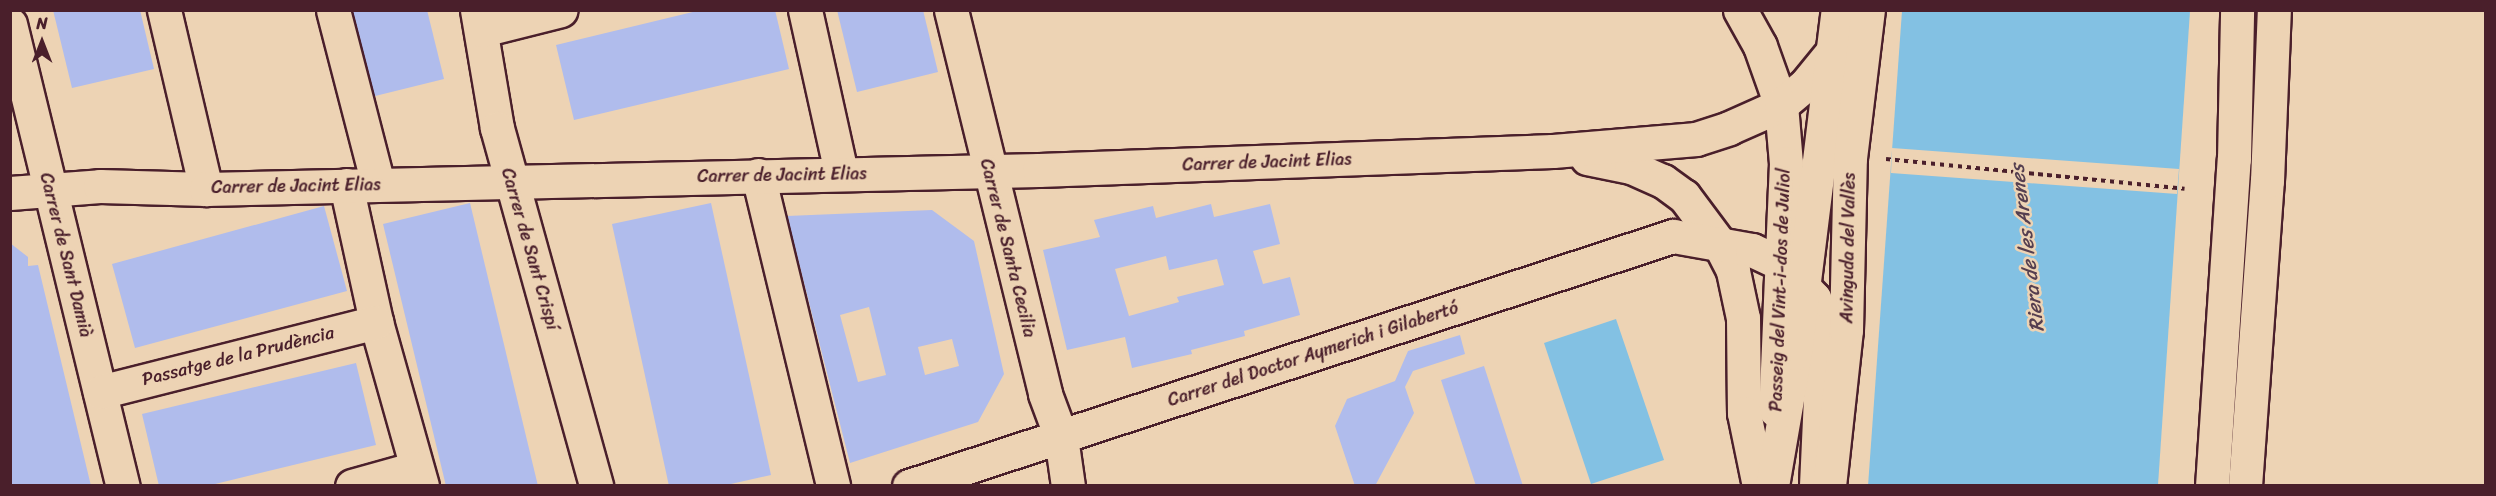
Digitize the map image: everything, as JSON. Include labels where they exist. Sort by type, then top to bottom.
[{"type":"street","points":[[164,10],[206,189]]},
{"type":"street","points":[[333,10],[378,184]]},
{"type":"street","points":[[480,20],[561,10]]},
{"type":"street","points":[[805,10],[841,173]]},
{"type":"street","name":"Carrer de Santa Cecilia","points":[[951,10],[988,170],[1045,394],[1060,437],[1068,486]]},
{"type":"street","name":"Passeig del Vint-i-dos de Juliol","points":[[1740,10],[1760,46],[1781,105],[1793,274]]},
{"type":"street","name":"Avinguda del Vallès","points":[[1768,481],[1793,274],[1834,50],[1838,10]]},
{"type":"street","name":"Carrer de Jacint Elias","points":[[10,192],[100,186],[206,189],[988,170],[1553,151],[1696,139],[1781,105],[1806,84],[1834,50],[1861,10]]},
{"type":"street","name":"Avinguda del Vallès","points":[[1829,486],[1846,330],[1850,158],[1868,10]]},
{"type":"street","points":[[2212,486],[2235,159],[2237,10]]},
{"type":"street","points":[[2245,486],[2267,181],[2274,10]]},
{"type":"street","name":"Carrer de Sant Crispí","points":[[480,20],[497,128],[596,486]]},
{"type":"street","name":"Carrer de Sant Damià","points":[[10,24],[123,486]]},
{"type":"street","name":"Carrer de Jacint Elias","points":[[1553,151],[1631,167],[1663,181],[1684,196],[1719,243],[1733,270],[1743,318],[1744,413],[1768,481]]},
{"type":"street","points":[[758,175],[833,486]]},
{"type":"street","points":[[346,185],[376,322],[419,477],[352,486]]},
{"type":"street","name":"Carrer del Doctor Aymerich i Gilabertó","points":[[909,486],[1673,236],[1719,243]]},
{"type":"street","points":[[1719,243],[1752,250],[1793,274]]},
{"type":"street","name":"Avinguda del Vallès","points":[[1793,274],[1819,306],[1823,331],[1816,486]]},
{"type":"street","name":"Passatge de la Prudència","points":[[100,392],[376,322]]},
{"type":"path","points":[[1876,158],[2184,189]]},
{"type":"water","name":"Riera de les Arenes","points":[[1902,11],[2190,11],[2158,485],[1868,486]]},
{"type":"water","points":[[1616,319],[1664,460],[1591,484],[1544,343]]},
{"type":"pier","points":[[1892,148],[2179,169],[2177,194],[1891,173]]},
{"type":"building","points":[[53,10],[140,10],[154,69],[72,88]]},
{"type":"building","points":[[341,10],[427,10],[444,79],[363,99]]},
{"type":"building","points":[[701,10],[775,10],[789,69],[574,120],[556,45]]},
{"type":"building","points":[[837,10],[923,10],[938,72],[857,92]]},
{"type":"building","points":[[470,203],[538,486],[446,486],[383,224]]},
{"type":"building","points":[[711,203],[771,475],[722,486],[669,486],[612,224]]},
{"type":"building","points":[[1211,204],[1214,217],[1270,204],[1280,244],[1253,251],[1263,284],[1290,277],[1300,315],[1244,331],[1245,336],[1191,350],[1192,354],[1132,368],[1125,337],[1067,350],[1043,250],[1100,237],[1094,220],[1153,206],[1156,218]],"holes":[[[1166,256],[1169,270],[1217,259],[1224,285],[1177,297],[1179,302],[1129,316],[1115,269]]]},
{"type":"building","points":[[324,206],[347,291],[135,348],[112,264]]},
{"type":"building","points":[[932,210],[974,241],[1004,374],[978,422],[850,463],[787,216]],"holes":[[[869,307],[886,375],[858,382],[840,315]],[[952,339],[959,366],[925,375],[918,347]]]},
{"type":"building","points":[[10,243],[28,257],[28,266],[38,265],[91,486],[10,486]]},
{"type":"building","points":[[1460,335],[1465,354],[1413,371],[1405,387],[1414,413],[1375,486],[1355,486],[1335,426],[1347,399],[1395,381],[1408,351]]},
{"type":"building","points":[[356,363],[376,445],[207,486],[159,486],[142,414]]},
{"type":"building","points":[[1484,366],[1523,486],[1476,486],[1441,380]]}]
